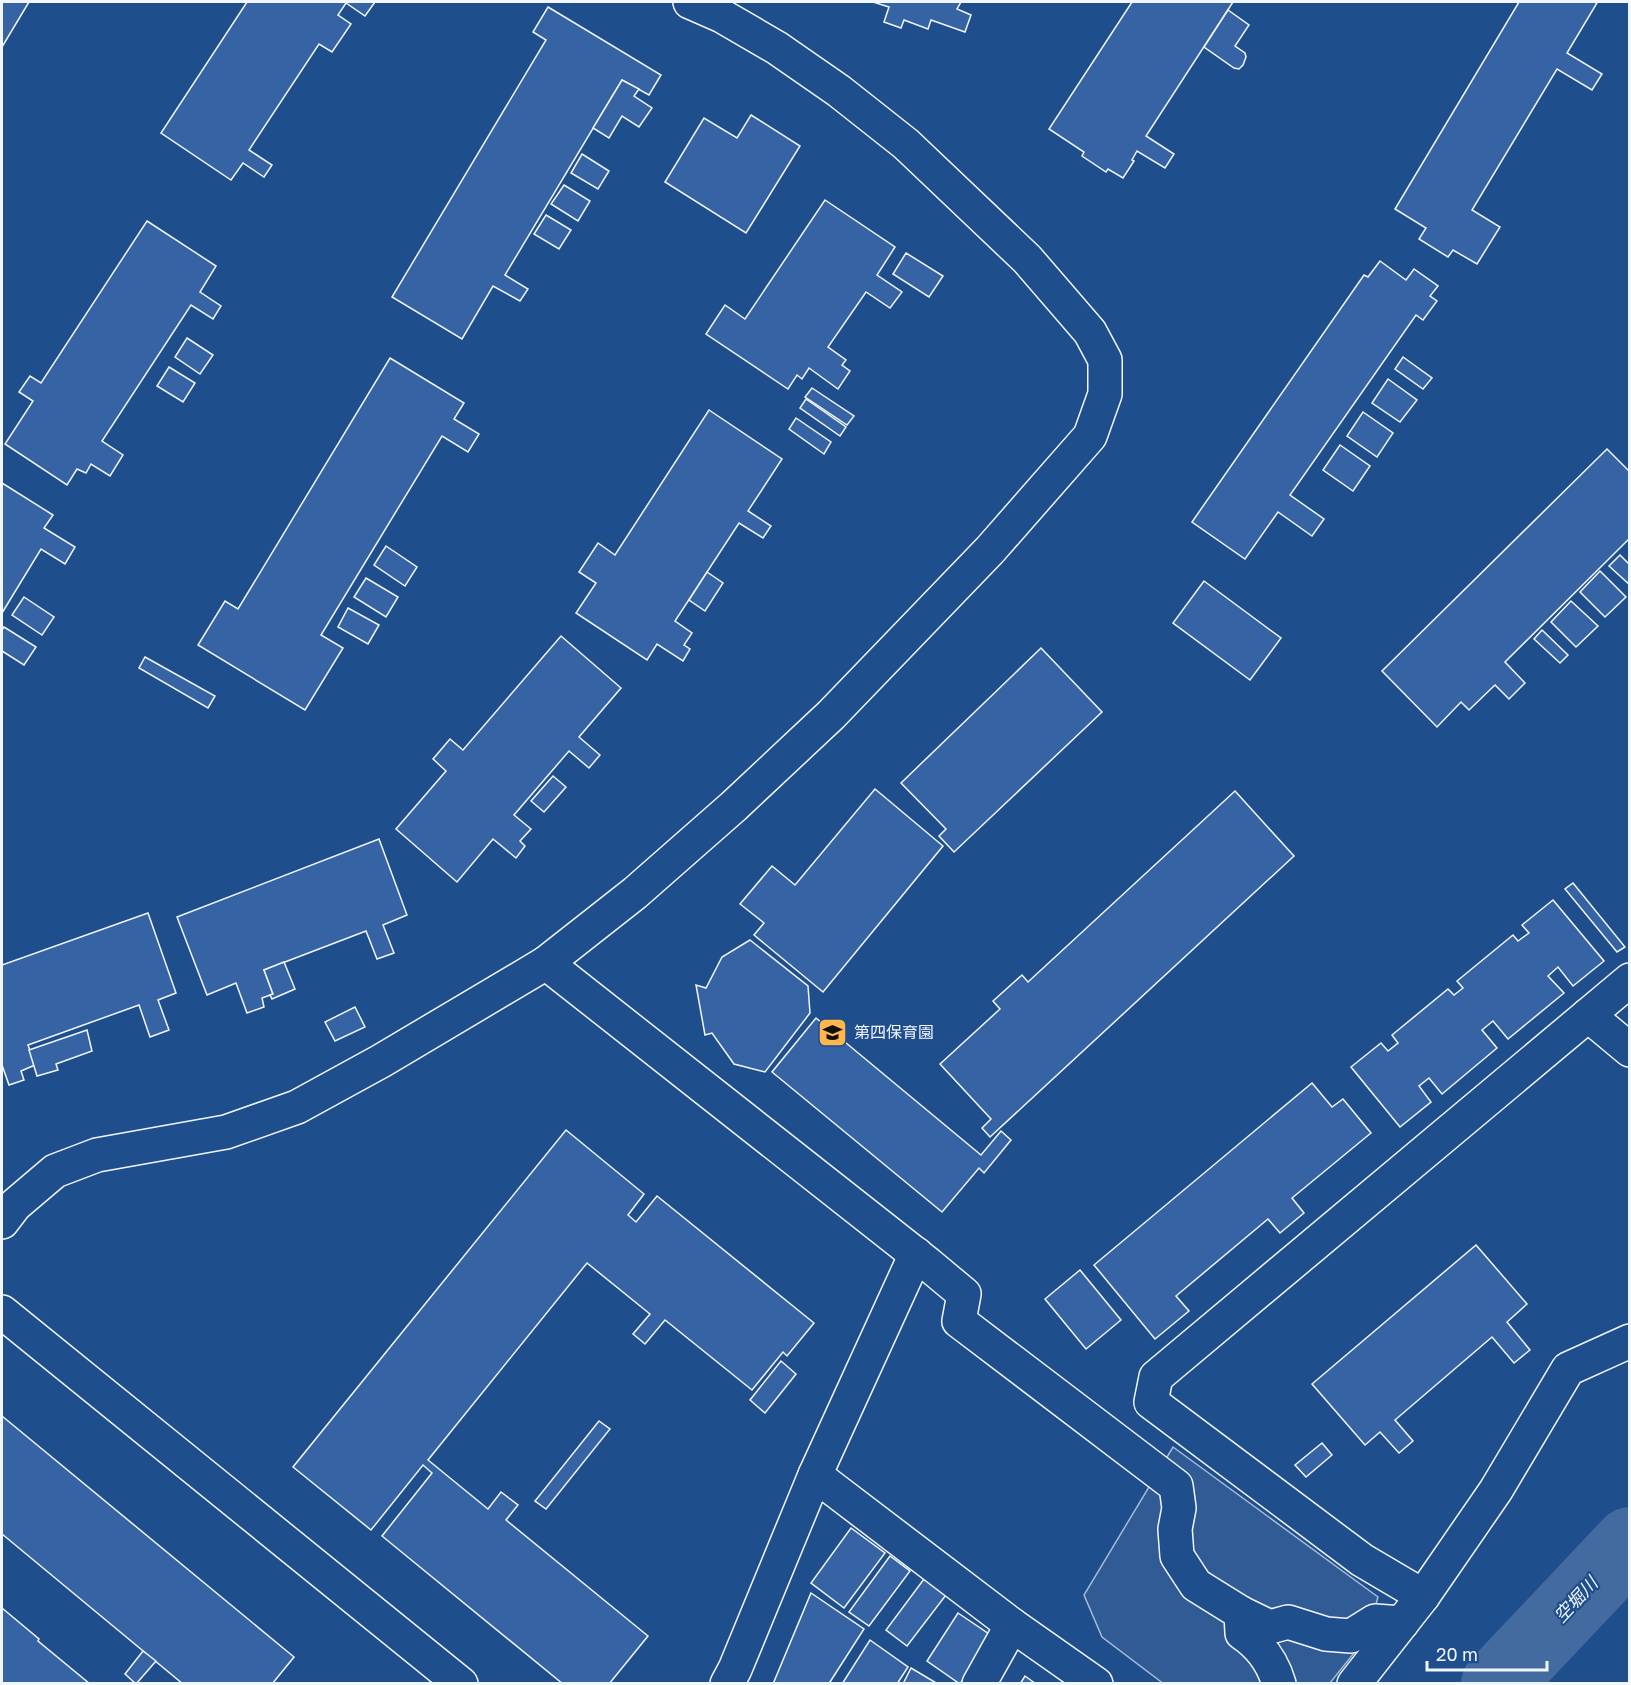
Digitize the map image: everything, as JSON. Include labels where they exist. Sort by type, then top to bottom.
[{"type":"street","points":[[2,1222],[15,1205],[55,1171],[97,1155],[226,1132],[297,1107],[381,1062],[546,963],[635,893],[734,806],[831,715],[990,550],[1090,436],[1105,394],[1105,360],[1090,332],[1027,258],[906,144],[839,92],[777,48],[722,16],[690,2]]},
{"type":"street","points":[[546,963],[916,1254],[964,1294],[959,1321],[1176,1486],[1179,1508],[1175,1529],[1177,1556],[1196,1585],[1241,1613],[1269,1627],[1288,1622],[1326,1634],[1351,1636],[1375,1621],[1402,1623]]},
{"type":"street","points":[[1423,1596],[1362,1560],[1151,1402],[1156,1377],[1629,980]]},
{"type":"street","points":[[1588,1015],[1629,1050]]},
{"type":"street","points":[[727,1683],[735,1669],[815,1476],[916,1254]]},
{"type":"street","points":[[2,1312],[461,1683]]},
{"type":"street","points":[[1354,1683],[1423,1596],[1496,1490],[1568,1369],[1629,1341]]},
{"type":"street","points":[[815,1476],[1012,1624],[1095,1683]]},
{"type":"street","points":[[1241,1613],[1242,1633],[1256,1643],[1276,1671],[1279,1683]]},
{"type":"street","points":[[979,1683],[1012,1624]]},
{"type":"shaded area","points":[[1173,1447],[1378,1597],[1366,1638],[1330,1683],[1164,1684],[1102,1637],[1084,1595]]},
{"type":"building","points":[[2,2],[29,2],[2,47]]},
{"type":"building","points":[[247,2],[375,2],[365,16],[346,3],[338,15],[351,24],[332,52],[319,44],[249,150],[272,165],[264,177],[243,163],[231,180],[161,133]]},
{"type":"building","points":[[873,2],[961,2],[957,9],[971,15],[965,32],[931,20],[928,29],[904,20],[901,28],[884,22],[889,7]]},
{"type":"building","points":[[1132,2],[1233,2],[1146,136],[1174,154],[1165,168],[1137,151],[1132,160],[1134,161],[1123,178],[1108,169],[1106,172],[1082,156],[1084,152],[1049,129]]},
{"type":"building","points":[[1519,2],[1597,3],[1567,53],[1602,74],[1592,90],[1557,69],[1472,210],[1500,227],[1477,264],[1453,250],[1448,257],[1419,239],[1426,228],[1395,209]]},
{"type":"building","points":[[548,7],[661,75],[649,95],[622,80],[505,275],[528,289],[520,301],[493,286],[462,339],[392,297],[546,40],[533,32]]},
{"type":"building","points":[[1228,10],[1249,25],[1235,46],[1245,53],[1246,57],[1239,69],[1234,68],[1204,47]]},
{"type":"building","points":[[622,80],[639,89],[634,96],[652,108],[639,127],[622,116],[609,138],[593,128]]},
{"type":"building","points":[[751,115],[800,146],[746,233],[665,182],[704,118],[737,138]]},
{"type":"building","points":[[582,154],[609,171],[598,189],[571,173]]},
{"type":"building","points":[[564,185],[590,201],[578,221],[551,204]]},
{"type":"building","points":[[825,200],[895,247],[877,275],[902,292],[890,308],[866,292],[828,347],[846,360],[842,365],[850,371],[838,389],[809,368],[802,379],[797,375],[788,389],[706,334],[725,305],[745,319]]},
{"type":"building","points":[[546,215],[571,230],[559,249],[534,234]]},
{"type":"building","points":[[147,221],[216,266],[200,292],[221,306],[213,319],[191,305],[102,441],[123,455],[110,476],[91,464],[86,473],[77,469],[67,485],[5,444],[33,401],[19,392],[30,376],[41,383]]},
{"type":"building","points":[[906,253],[943,276],[929,297],[893,274]]},
{"type":"building","points":[[1380,261],[1406,280],[1414,269],[1438,286],[1430,296],[1437,301],[1423,320],[1416,315],[1290,495],[1324,519],[1312,536],[1278,512],[1245,559],[1192,522],[1364,275],[1368,277]]},
{"type":"building","points":[[187,338],[213,355],[200,374],[175,357]]},
{"type":"building","points":[[1403,357],[1432,378],[1423,389],[1395,369]]},
{"type":"building","points":[[390,358],[464,403],[454,419],[479,434],[468,452],[442,436],[321,635],[343,648],[305,710],[198,645],[225,601],[238,609]]},
{"type":"building","points":[[169,367],[195,383],[183,402],[157,386]]},
{"type":"building","points":[[1388,379],[1417,400],[1400,422],[1372,403]]},
{"type":"building","points":[[812,388],[854,416],[847,425],[805,397]]},
{"type":"building","points":[[806,399],[846,427],[840,436],[800,408]]},
{"type":"building","points":[[709,410],[782,459],[748,511],[771,526],[763,538],[739,523],[675,621],[692,633],[684,645],[690,649],[683,661],[657,644],[647,660],[576,613],[596,583],[579,572],[598,543],[615,555]]},
{"type":"building","points":[[1363,412],[1393,433],[1377,457],[1347,436]]},
{"type":"building","points":[[796,418],[831,442],[824,454],[789,429]]},
{"type":"building","points":[[1340,445],[1370,466],[1353,491],[1323,470]]},
{"type":"building","points":[[1607,449],[1630,472],[1630,538],[1505,662],[1525,683],[1509,699],[1495,685],[1469,710],[1461,702],[1437,727],[1382,671]]},
{"type":"building","points":[[2,483],[53,515],[44,528],[75,547],[65,564],[41,549],[2,613]]},
{"type":"building","points":[[386,546],[417,567],[405,586],[374,565]]},
{"type":"building","points":[[1620,555],[1630,565],[1630,585],[1609,566]]},
{"type":"building","points":[[1600,571],[1626,597],[1605,617],[1580,592]]},
{"type":"building","points":[[707,572],[723,583],[705,611],[689,600]]},
{"type":"building","points":[[366,578],[398,597],[386,617],[354,597]]},
{"type":"building","points":[[1204,581],[1281,638],[1250,680],[1173,623]]},
{"type":"building","points":[[24,597],[54,617],[42,635],[12,615]]},
{"type":"building","points":[[1571,601],[1598,626],[1576,647],[1551,622]]},
{"type":"building","points":[[348,608],[379,625],[368,644],[338,627]]},
{"type":"building","points":[[4,627],[36,647],[24,665],[2,651]]},
{"type":"building","points":[[1542,630],[1568,655],[1560,663],[1534,639]]},
{"type":"building","points":[[561,636],[621,688],[579,737],[600,755],[589,768],[569,751],[514,815],[531,829],[520,841],[525,846],[516,858],[493,839],[457,882],[396,829],[446,771],[433,759],[450,739],[463,750]]},
{"type":"building","points":[[1041,648],[1102,712],[954,852],[939,836],[946,829],[901,783]]},
{"type":"building","points":[[145,657],[215,696],[208,708],[139,668]]},
{"type":"building","points":[[553,776],[566,787],[544,812],[531,801]]},
{"type":"building","points":[[875,789],[943,846],[823,992],[754,935],[764,923],[740,904],[772,866],[795,885]]},
{"type":"building","points":[[1235,791],[1294,856],[990,1137],[982,1128],[991,1119],[940,1064],[1000,1009],[993,1001],[1022,975],[1028,982]]},
{"type":"building","points":[[379,839],[407,915],[383,925],[394,953],[377,959],[366,931],[264,970],[273,994],[262,998],[264,1007],[247,1013],[236,983],[207,995],[177,917]]},
{"type":"building","points":[[1573,883],[1625,947],[1617,952],[1565,889]]},
{"type":"building","points":[[1553,900],[1604,961],[1573,986],[1558,967],[1548,976],[1564,993],[1508,1039],[1493,1021],[1482,1030],[1497,1048],[1442,1094],[1429,1078],[1419,1086],[1431,1102],[1400,1127],[1351,1067],[1381,1043],[1388,1051],[1398,1043],[1392,1035],[1448,989],[1454,995],[1463,988],[1457,981],[1513,935],[1518,941],[1529,933],[1522,925]]},
{"type":"building","points":[[148,913],[176,993],[158,1000],[169,1030],[150,1037],[139,1005],[28,1045],[35,1065],[21,1071],[24,1080],[9,1085],[2,1065],[2,965]]},
{"type":"building","points":[[750,940],[808,986],[810,1013],[765,1072],[734,1064],[712,1033],[705,1035],[696,985],[706,988],[722,957]]},
{"type":"building","points":[[284,962],[295,989],[272,999],[270,995],[273,994],[264,970]]},
{"type":"building","points":[[355,1007],[365,1027],[335,1041],[325,1022]]},
{"type":"building","points":[[816,1018],[981,1155],[1001,1131],[1011,1140],[984,1173],[979,1168],[942,1212],[772,1072]]},
{"type":"building","points":[[87,1030],[92,1051],[56,1064],[58,1070],[37,1076],[29,1050]]},
{"type":"building","points":[[1312,1083],[1332,1107],[1343,1099],[1371,1133],[1292,1198],[1304,1213],[1280,1233],[1268,1219],[1176,1296],[1189,1311],[1155,1339],[1094,1265]]},
{"type":"building","points":[[566,1130],[644,1194],[628,1215],[636,1222],[657,1196],[814,1323],[787,1356],[783,1352],[752,1390],[665,1320],[645,1344],[633,1334],[650,1314],[587,1263],[428,1460],[488,1509],[501,1492],[518,1505],[506,1520],[648,1636],[609,1684],[563,1684],[382,1536],[432,1473],[423,1465],[371,1530],[293,1467]]},
{"type":"building","points":[[1476,1245],[1527,1304],[1507,1322],[1530,1350],[1514,1363],[1492,1337],[1395,1420],[1413,1441],[1399,1453],[1380,1432],[1365,1445],[1312,1384]]},
{"type":"building","points":[[1080,1270],[1121,1320],[1086,1349],[1045,1299]]},
{"type":"building","points":[[781,1361],[796,1374],[765,1413],[750,1400]]},
{"type":"building","points":[[2,1416],[294,1657],[272,1684],[183,1684],[2,1534]]},
{"type":"building","points":[[599,1421],[610,1429],[546,1509],[535,1501]]},
{"type":"building","points":[[1322,1443],[1332,1455],[1306,1477],[1295,1465]]},
{"type":"building","points":[[851,1528],[885,1553],[844,1608],[811,1583]]},
{"type":"building","points":[[890,1556],[910,1571],[869,1626],[849,1612]]},
{"type":"building","points":[[924,1579],[946,1595],[907,1646],[886,1630]]},
{"type":"building","points":[[811,1593],[864,1629],[830,1682],[832,1684],[773,1684]]},
{"type":"building","points":[[2,1608],[39,1639],[38,1641],[90,1684],[2,1684]]},
{"type":"building","points":[[958,1613],[992,1636],[960,1684],[927,1661]]},
{"type":"building","points":[[870,1640],[908,1667],[897,1684],[842,1684]]},
{"type":"building","points":[[143,1651],[156,1661],[136,1684],[125,1674]]},
{"type":"building","points":[[911,1668],[938,1684],[903,1684]]},
{"type":"building","points":[[1025,1676],[1036,1684],[1020,1684]]},
{"type":"waterway","name":"空堀川","points":[[1497,1684],[1630,1543]]},
{"type":"place","name":"第四保育園","points":[[833,1032]]}]
